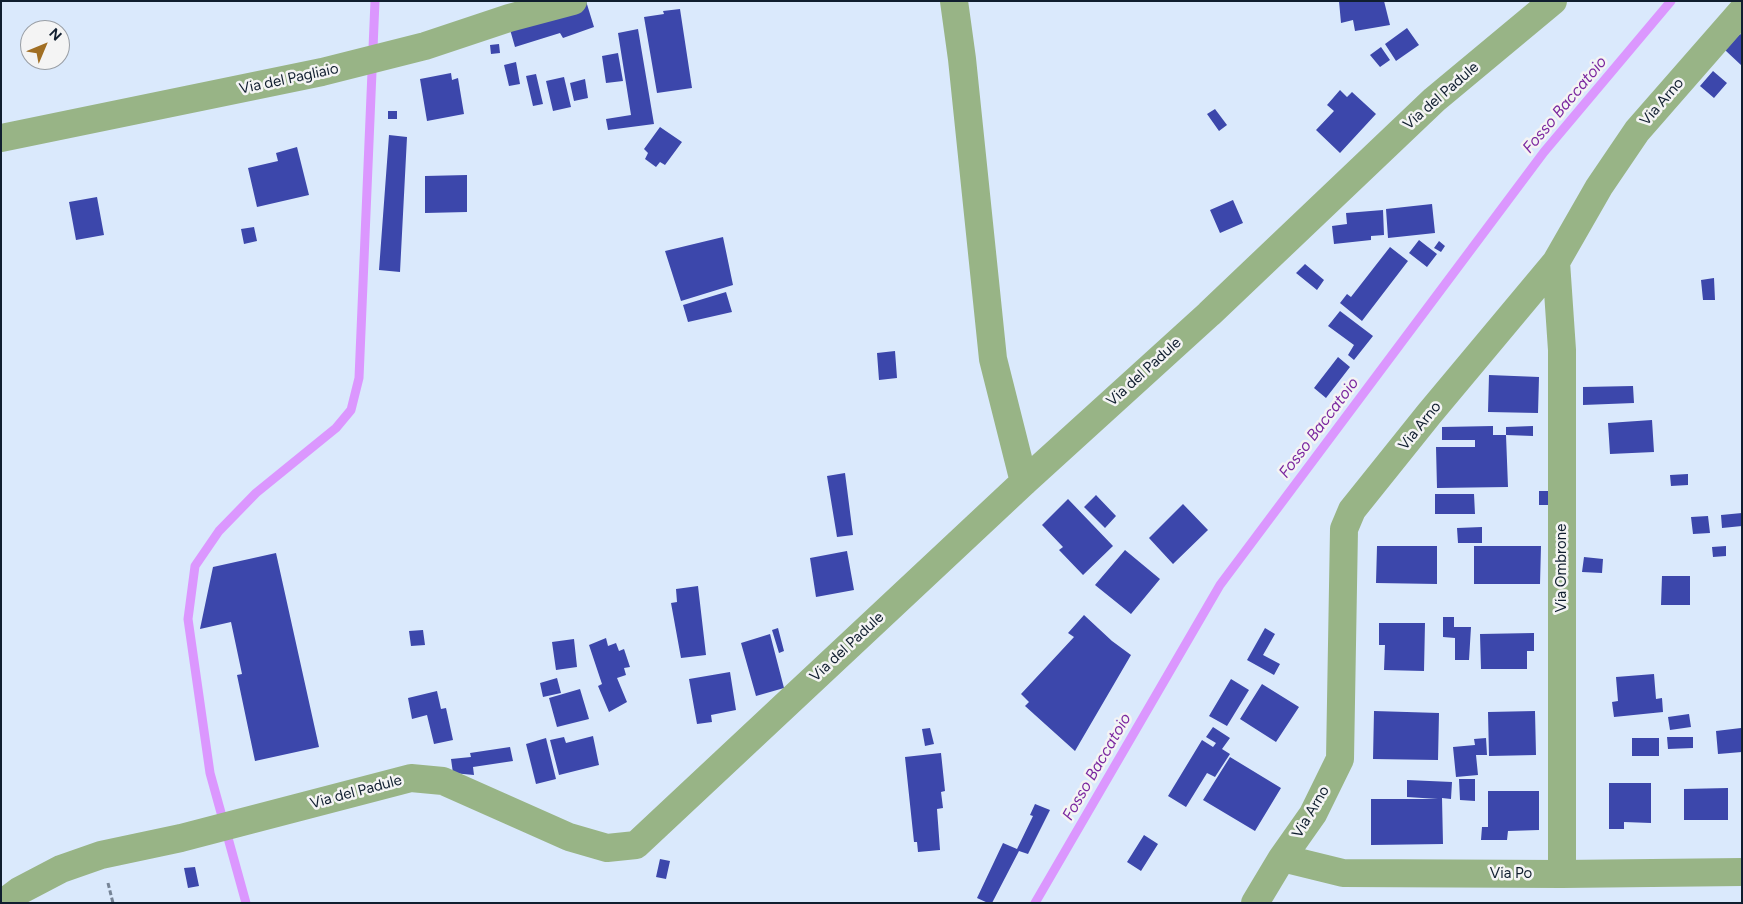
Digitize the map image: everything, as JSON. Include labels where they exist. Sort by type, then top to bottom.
[{"type":"street","name":"Via del Pagliaio","points":[[1,138],[360,63],[424,46],[509,18],[573,1]]},
{"type":"street","points":[[954,1],[964,69],[993,359],[1024,482]]},
{"type":"street","name":"Via del Padule","points":[[4,903],[19,891],[61,869],[102,855],[212,830],[411,778],[443,781],[579,840],[607,848],[636,845],[1024,482],[1209,314],[1434,100],[1553,1]]},
{"type":"street","name":"Via Arno","points":[[1255,903],[1282,858],[1313,814],[1340,759],[1344,529],[1352,510],[1429,414],[1556,262],[1599,187],[1637,131],[1742,11]]},
{"type":"street","name":"Via Ombrone","points":[[1556,262],[1562,350],[1562,874]]},
{"type":"street","name":"Via Po","points":[[1282,858],[1343,873],[1562,874],[1742,872]]},
{"type":"building","points":[[586,1],[594,27],[563,38],[560,33],[515,47],[509,26]]},
{"type":"building","points":[[1339,1],[1384,1],[1390,25],[1355,31],[1353,20],[1341,23]]},
{"type":"building","points":[[680,9],[692,88],[657,93],[644,17],[664,14],[663,11]]},
{"type":"building","points":[[1407,28],[1419,45],[1396,61],[1385,44]]},
{"type":"building","points":[[638,29],[654,124],[608,130],[606,119],[631,115],[618,33]]},
{"type":"building","points":[[1740,34],[1742,35],[1742,66],[1725,50]]},
{"type":"building","points":[[499,44],[500,53],[491,54],[490,45]]},
{"type":"building","points":[[1381,47],[1390,60],[1380,67],[1370,55]]},
{"type":"building","points":[[618,53],[623,81],[606,83],[602,56]]},
{"type":"building","points":[[516,62],[520,84],[509,86],[504,65]]},
{"type":"building","points":[[1713,71],[1727,83],[1714,98],[1700,86]]},
{"type":"building","points":[[451,73],[452,80],[458,78],[464,114],[427,121],[420,79]]},
{"type":"building","points":[[536,74],[543,104],[533,106],[526,76]]},
{"type":"building","points":[[564,77],[571,107],[553,111],[546,81]]},
{"type":"building","points":[[585,79],[588,98],[574,101],[570,83]]},
{"type":"building","points":[[1340,90],[1347,97],[1352,92],[1376,114],[1340,153],[1316,130],[1334,111],[1327,105]]},
{"type":"building","points":[[1215,109],[1227,125],[1219,131],[1207,114]]},
{"type":"building","points":[[388,111],[397,111],[397,119],[388,119]]},
{"type":"building","points":[[660,127],[682,142],[665,165],[660,162],[656,167],[645,159],[648,153],[644,149]]},
{"type":"building","points":[[389,135],[407,137],[400,272],[379,270]]},
{"type":"building","points":[[297,147],[309,195],[257,207],[248,168],[278,161],[276,153]]},
{"type":"building","points":[[467,175],[467,212],[425,213],[425,176]]},
{"type":"building","points":[[97,197],[104,235],[76,240],[69,202]]},
{"type":"building","points":[[1233,200],[1243,223],[1220,233],[1210,210]]},
{"type":"building","points":[[1432,204],[1435,233],[1388,238],[1386,209]]},
{"type":"building","points":[[1383,210],[1384,235],[1371,236],[1371,240],[1334,244],[1332,226],[1347,224],[1346,213]]},
{"type":"building","points":[[254,227],[257,241],[244,244],[241,229]]},
{"type":"building","points":[[723,237],[733,285],[681,301],[665,251]]},
{"type":"building","points":[[1419,240],[1437,254],[1427,267],[1409,253]]},
{"type":"building","points":[[1439,241],[1445,246],[1441,252],[1434,248]]},
{"type":"building","points":[[1390,247],[1408,261],[1362,321],[1340,303],[1347,294],[1351,297]]},
{"type":"building","points":[[1305,264],[1324,280],[1317,290],[1296,273]]},
{"type":"building","points":[[1714,278],[1715,300],[1703,300],[1701,280]]},
{"type":"building","points":[[726,292],[732,312],[688,322],[683,305]]},
{"type":"building","points":[[1340,311],[1373,336],[1354,360],[1348,355],[1354,345],[1328,326]]},
{"type":"building","points":[[895,351],[897,378],[879,380],[877,353]]},
{"type":"building","points":[[1338,357],[1350,367],[1326,398],[1314,388]]},
{"type":"building","points":[[1489,375],[1539,377],[1538,413],[1488,412]]},
{"type":"building","points":[[1633,386],[1634,403],[1583,405],[1583,387]]},
{"type":"building","points":[[1652,420],[1654,452],[1610,454],[1608,423]]},
{"type":"building","points":[[1493,426],[1493,435],[1506,435],[1508,487],[1437,488],[1436,447],[1475,447],[1475,440],[1442,440],[1442,427]]},
{"type":"building","points":[[1533,426],[1533,436],[1506,435],[1506,427]]},
{"type":"building","points":[[845,473],[853,535],[837,537],[827,476]]},
{"type":"building","points":[[1688,474],[1688,485],[1671,486],[1670,475]]},
{"type":"building","points":[[1539,491],[1559,491],[1559,505],[1539,505]]},
{"type":"building","points":[[1435,494],[1474,494],[1475,514],[1435,514]]},
{"type":"building","points":[[1096,495],[1116,516],[1105,528],[1084,507]]},
{"type":"building","points":[[1068,499],[1113,546],[1083,575],[1059,550],[1063,547],[1042,525]]},
{"type":"building","points":[[1183,504],[1208,530],[1173,564],[1149,538]]},
{"type":"building","points":[[1742,513],[1742,526],[1722,528],[1721,515]]},
{"type":"building","points":[[1708,516],[1710,533],[1693,534],[1691,517]]},
{"type":"building","points":[[1482,527],[1482,543],[1458,543],[1457,528]]},
{"type":"building","points":[[1377,546],[1437,546],[1437,584],[1376,583]]},
{"type":"building","points":[[1474,546],[1541,546],[1540,584],[1474,584]]},
{"type":"building","points":[[1726,546],[1726,556],[1713,557],[1712,547]]},
{"type":"building","points":[[1125,550],[1160,579],[1131,614],[1095,585]]},
{"type":"building","points":[[847,551],[854,590],[816,597],[810,558]]},
{"type":"building","points":[[276,553],[319,747],[255,761],[237,675],[242,674],[231,622],[200,629],[213,567]]},
{"type":"building","points":[[1584,557],[1603,559],[1602,573],[1582,572]]},
{"type":"building","points":[[1662,576],[1690,576],[1690,605],[1661,605]]},
{"type":"building","points":[[698,586],[706,655],[681,658],[671,603],[677,602],[676,589]]},
{"type":"building","points":[[1084,615],[1112,641],[1131,655],[1075,751],[1025,706],[1029,702],[1021,694],[1074,637],[1068,633]]},
{"type":"building","points":[[1443,617],[1454,617],[1454,627],[1471,627],[1469,660],[1455,660],[1455,638],[1443,637]]},
{"type":"building","points":[[1379,623],[1425,623],[1424,671],[1384,670],[1385,645],[1379,645]]},
{"type":"building","points":[[778,628],[784,651],[779,653],[772,630]]},
{"type":"building","points":[[1265,628],[1275,634],[1263,655],[1280,664],[1274,675],[1247,660]]},
{"type":"building","points":[[423,630],[425,645],[411,646],[409,631]]},
{"type":"building","points":[[1534,633],[1534,651],[1527,651],[1527,669],[1481,669],[1480,634]]},
{"type":"building","points":[[770,634],[784,688],[756,696],[741,643]]},
{"type":"building","points":[[606,638],[608,646],[616,643],[619,651],[624,649],[630,667],[624,668],[626,675],[617,678],[627,702],[609,712],[598,686],[602,684],[589,645]]},
{"type":"building","points":[[574,639],[577,667],[556,670],[552,642]]},
{"type":"building","points":[[730,672],[736,710],[711,715],[712,722],[697,724],[689,679]]},
{"type":"building","points":[[1654,674],[1656,699],[1662,698],[1663,712],[1614,717],[1612,702],[1618,701],[1616,677]]},
{"type":"building","points":[[557,678],[561,693],[543,697],[540,683]]},
{"type":"building","points":[[1231,679],[1249,690],[1227,726],[1209,716]]},
{"type":"building","points":[[1262,684],[1299,707],[1276,742],[1240,719]]},
{"type":"building","points":[[580,689],[589,719],[557,727],[549,698]]},
{"type":"building","points":[[437,691],[441,709],[446,708],[453,740],[434,744],[427,715],[412,719],[408,698]]},
{"type":"building","points":[[1374,711],[1439,713],[1438,760],[1373,759]]},
{"type":"building","points":[[1535,711],[1536,755],[1489,756],[1488,712]]},
{"type":"building","points":[[1689,714],[1691,727],[1670,730],[1668,717]]},
{"type":"building","points":[[1213,727],[1230,738],[1222,749],[1230,754],[1215,777],[1207,773],[1186,807],[1168,796],[1202,740],[1213,747],[1216,743],[1206,737]]},
{"type":"building","points":[[930,728],[934,744],[925,746],[922,729]]},
{"type":"building","points":[[1741,728],[1742,752],[1718,754],[1716,731]]},
{"type":"building","points":[[593,736],[599,765],[559,775],[550,740],[564,737],[566,743]]},
{"type":"building","points":[[1667,737],[1693,737],[1693,748],[1668,749]]},
{"type":"building","points":[[546,738],[556,779],[536,784],[526,744]]},
{"type":"building","points":[[1486,738],[1487,755],[1476,755],[1478,775],[1456,777],[1453,747],[1475,745],[1474,739]]},
{"type":"building","points":[[1632,738],[1659,738],[1659,756],[1632,756]]},
{"type":"building","points":[[510,747],[513,761],[473,767],[474,775],[453,773],[451,759],[471,757],[470,753]]},
{"type":"building","points":[[941,753],[945,791],[941,792],[943,808],[937,809],[940,850],[918,852],[917,842],[914,842],[905,757]]},
{"type":"building","points":[[1230,757],[1281,788],[1255,831],[1203,800]]},
{"type":"building","points":[[1459,779],[1475,779],[1475,801],[1460,800]]},
{"type":"building","points":[[1407,780],[1452,782],[1451,799],[1442,798],[1443,844],[1371,845],[1371,799],[1438,799],[1407,797]]},
{"type":"building","points":[[1609,783],[1651,783],[1651,823],[1624,822],[1624,829],[1609,829]]},
{"type":"building","points":[[1728,788],[1728,820],[1684,820],[1684,789]]},
{"type":"building","points":[[1488,791],[1539,791],[1539,830],[1508,831],[1507,840],[1481,840],[1482,827],[1488,827]]},
{"type":"building","points":[[1035,804],[1050,810],[1028,854],[1019,851],[992,903],[977,898],[1003,843],[1017,849],[1033,816],[1030,815]]},
{"type":"building","points":[[1144,835],[1158,844],[1141,871],[1127,862]]},
{"type":"building","points":[[660,859],[670,861],[666,879],[656,877]]},
{"type":"building","points":[[195,867],[199,886],[188,888],[184,868]]},
{"type":"waterway","points":[[246,903],[210,773],[188,619],[195,566],[219,531],[256,493],[336,428],[351,410],[359,378],[375,1]]},
{"type":"waterway","name":"Fosso Baccatoio","points":[[1035,903],[1220,585],[1544,152],[1671,1]]}]
